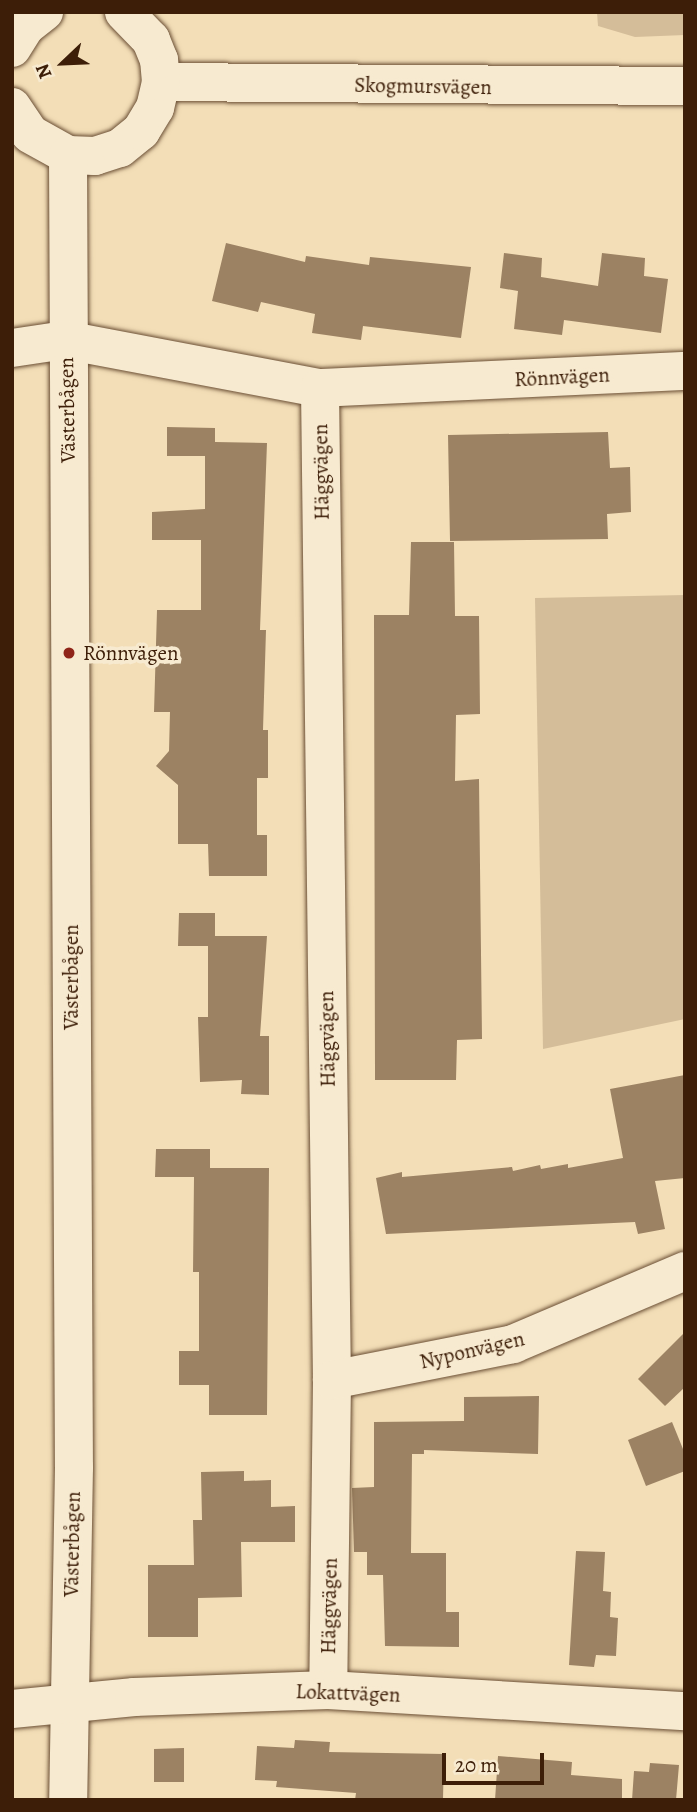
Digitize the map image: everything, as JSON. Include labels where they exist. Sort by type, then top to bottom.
[{"type":"street","points":[[12,48],[26,26],[44,12]]},
{"type":"street","points":[[12,107],[30,134],[68,155],[95,156],[131,139],[155,108],[161,82],[151,40],[124,12]]},
{"type":"street","name":"Skogmursvägen","points":[[161,82],[685,86]]},
{"type":"street","name":"Västerbågen","points":[[68,155],[65,340],[74,1453],[68,1800]]},
{"type":"street","name":"Rönnvägen","points":[[12,348],[65,340],[320,388],[685,371]]},
{"type":"street","name":"Häggvägen","points":[[320,388],[332,1380],[328,1690]]},
{"type":"street","name":"Nyponvägen","points":[[332,1380],[513,1344],[685,1271]]},
{"type":"street","name":"Lokattvägen","points":[[12,1709],[68,1703],[328,1690],[685,1711]]},
{"type":"shaded area","points":[[597,12],[685,12],[685,35],[635,37],[598,26]]},
{"type":"shaded area","points":[[685,595],[685,1019],[543,1049],[535,598]]},
{"type":"building","points":[[226,243],[305,262],[306,256],[369,265],[370,257],[471,267],[461,338],[363,326],[361,340],[312,333],[315,314],[261,302],[258,312],[212,301]]},
{"type":"building","points":[[504,253],[542,258],[541,277],[598,286],[602,253],[645,258],[644,276],[668,279],[661,333],[564,320],[562,335],[514,329],[518,291],[500,288]]},
{"type":"building","points":[[167,427],[215,428],[215,442],[267,443],[260,630],[266,630],[263,730],[268,730],[268,778],[257,778],[257,835],[267,835],[267,876],[209,876],[208,844],[178,844],[178,785],[156,766],[169,751],[170,712],[154,712],[157,610],[201,610],[201,540],[152,540],[152,512],[205,509],[205,456],[167,456]]},
{"type":"building","points":[[608,432],[610,468],[630,467],[631,512],[607,514],[608,539],[450,541],[448,435]]},
{"type":"building","points":[[411,542],[454,542],[455,616],[479,616],[480,714],[456,715],[455,781],[479,779],[482,1039],[457,1040],[456,1080],[375,1080],[374,615],[409,615]]},
{"type":"building","points":[[179,913],[215,913],[215,936],[267,936],[260,1036],[269,1036],[269,1095],[241,1094],[242,1080],[200,1082],[198,1017],[208,1017],[208,946],[178,946]]},
{"type":"building","points":[[685,1075],[685,1178],[655,1181],[665,1229],[638,1234],[635,1222],[386,1234],[376,1178],[402,1172],[402,1177],[512,1167],[513,1171],[540,1165],[541,1169],[568,1164],[568,1168],[623,1158],[610,1089]]},
{"type":"building","points":[[156,1149],[210,1149],[210,1168],[269,1168],[267,1415],[209,1415],[209,1385],[179,1385],[179,1351],[199,1351],[199,1272],[193,1272],[194,1177],[155,1177]]},
{"type":"building","points":[[685,1332],[685,1387],[665,1406],[638,1379]]},
{"type":"building","points":[[539,1396],[538,1454],[424,1450],[424,1454],[412,1454],[411,1553],[446,1553],[446,1612],[459,1612],[459,1647],[385,1646],[383,1575],[367,1575],[367,1552],[354,1552],[352,1488],[374,1487],[374,1422],[464,1421],[464,1397]]},
{"type":"building","points":[[672,1422],[685,1454],[685,1471],[646,1486],[628,1440]]},
{"type":"building","points":[[244,1471],[244,1481],[271,1480],[271,1507],[295,1506],[295,1542],[241,1542],[242,1597],[198,1598],[198,1637],[148,1637],[148,1565],[194,1565],[193,1520],[202,1520],[201,1472]]},
{"type":"building","points":[[576,1551],[605,1552],[603,1591],[611,1592],[610,1617],[618,1618],[616,1656],[596,1655],[594,1667],[569,1665]]},
{"type":"building","points":[[295,1740],[330,1742],[329,1752],[444,1754],[443,1800],[355,1800],[356,1793],[276,1787],[277,1781],[255,1780],[257,1746],[294,1748]]},
{"type":"building","points":[[184,1748],[184,1782],[154,1782],[154,1749]]},
{"type":"building","points":[[498,1756],[572,1762],[571,1775],[622,1779],[622,1800],[495,1800]]},
{"type":"building","points":[[650,1763],[679,1765],[676,1800],[632,1800],[634,1771],[649,1772]]},
{"type":"place","name":"Rönnvägen","points":[[69,653]]}]
